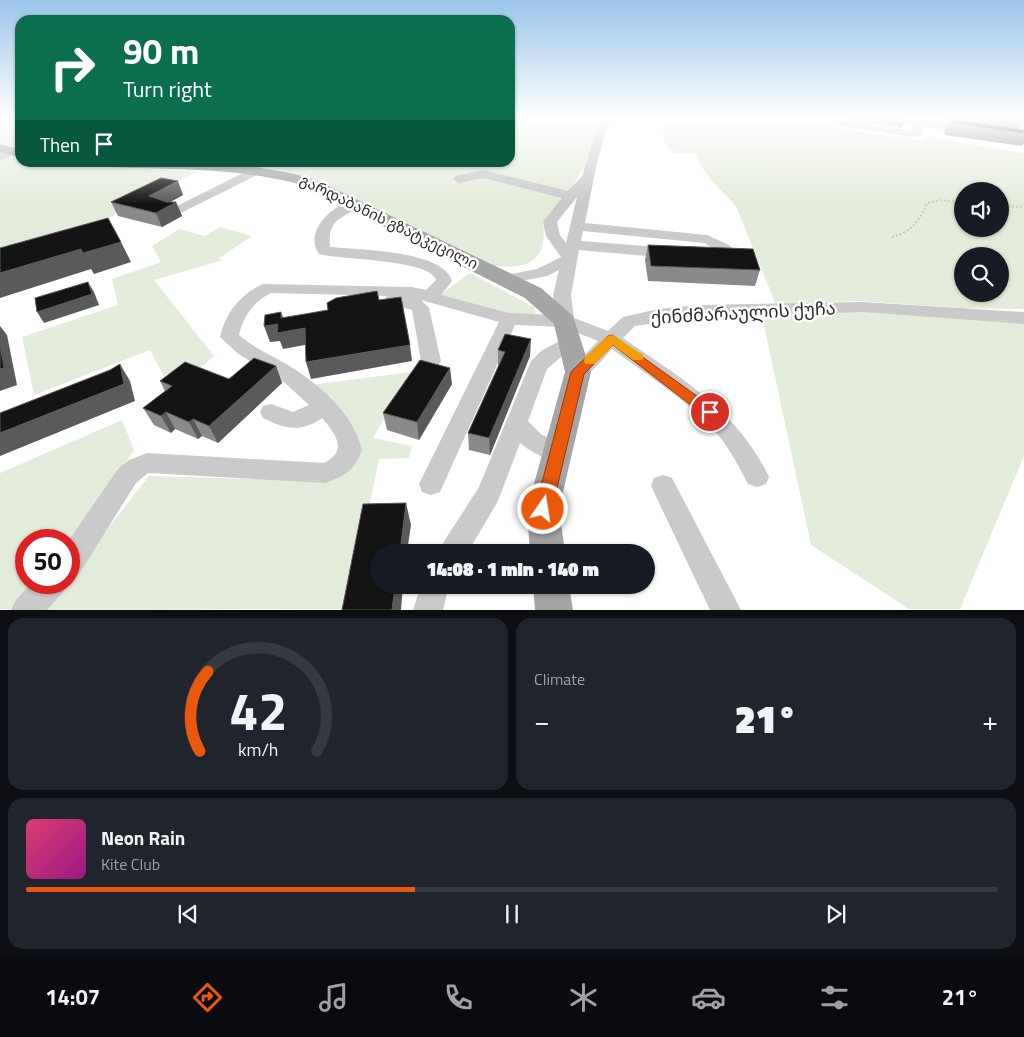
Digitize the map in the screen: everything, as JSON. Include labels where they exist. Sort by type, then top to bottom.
[{"type":"main road","name":"გარდაბანის გზატკეცილი","points":[[201,167],[257,170],[284,174],[308,182],[533,293],[568,331]]},
{"type":"main road","points":[[547,544],[543,509],[578,372],[568,331]]},
{"type":"main road","points":[[552,594],[554,610]]},
{"type":"street","points":[[458,544],[489,493],[538,366],[568,331],[562,295],[587,177],[596,147]]},
{"type":"street","points":[[174,211],[257,170]]},
{"type":"street","points":[[459,179],[483,174],[570,196]]},
{"type":"street","points":[[576,226],[707,239],[724,248],[724,253],[708,257],[571,251],[553,236],[550,222],[587,177]]},
{"type":"street","points":[[353,204],[333,215],[324,230],[322,247],[324,251],[415,261],[429,266],[438,270],[444,281],[430,296]]},
{"type":"street","points":[[506,279],[541,272],[571,251]]},
{"type":"street","points":[[80,547],[127,476],[137,467],[147,463],[324,473],[338,467],[348,458],[351,449],[348,435],[323,406],[290,376],[235,343],[229,337],[230,330],[248,299],[269,288],[366,296],[414,303],[420,308],[431,361]]},
{"type":"street","points":[[335,308],[366,296],[412,292],[509,320],[612,339],[698,402],[722,423],[739,445],[757,477]]},
{"type":"street","name":"ქინძმარაულის ქუჩა","points":[[578,372],[629,321],[658,315],[699,311],[864,307],[1019,316]]},
{"type":"street","points":[[431,484],[509,320]]},
{"type":"street","points":[[271,412],[291,422],[303,420],[323,406]]},
{"type":"street","points":[[517,424],[528,438],[543,448],[557,451]]},
{"type":"street","points":[[663,486],[726,610]]},
{"type":"street","points":[[26,610],[41,594]]},
{"type":"street","points":[[428,610],[432,594]]},
{"type":"path","points":[[892,237],[907,232],[922,216],[927,203],[942,200],[954,202]]},
{"type":"path","points":[[1009,206],[1024,207]]},
{"type":"green space","points":[[515,147],[592,147],[586,164],[571,188],[543,223],[544,235],[539,253],[534,260],[527,264],[508,267],[496,266],[309,178],[272,169],[253,167],[515,167]]},
{"type":"green space","points":[[669,147],[990,147],[1024,153],[1024,309],[962,308],[860,301],[776,305],[736,206],[713,182],[701,166],[695,153],[674,153]]},
{"type":"green space","points":[[0,151],[15,156],[15,167],[108,167],[196,172],[84,231],[0,256]]},
{"type":"green space","points":[[220,227],[252,236],[218,259],[223,260],[154,280],[214,356],[172,392],[150,350],[34,395],[22,337],[118,305],[112,279],[161,262],[152,246],[179,229],[205,236]]},
{"type":"green space","points":[[470,273],[534,307],[536,313],[527,316],[502,314],[440,295]]},
{"type":"green space","points":[[864,311],[1024,323],[1024,456],[960,609],[909,609],[811,545],[762,316]]},
{"type":"green space","points":[[411,372],[373,438],[412,446],[409,458],[379,459],[348,609],[40,610],[55,594],[80,594],[80,564],[149,476],[325,481],[357,456],[311,385]]},
{"type":"green space","points":[[122,420],[134,450],[80,534],[80,529],[15,529],[15,594],[30,594],[15,609],[0,609],[0,473]]},
{"type":"building","points":[[161,178],[178,181],[149,196],[167,202],[176,202],[156,213],[111,202]]},
{"type":"building","points":[[108,218],[121,242],[83,253],[81,249],[0,273],[0,248]]},
{"type":"building","points":[[648,245],[753,249],[760,270],[651,266]]},
{"type":"building","points":[[88,282],[92,294],[37,312],[35,298]]},
{"type":"building","points":[[377,291],[379,300],[401,297],[410,345],[306,362],[305,328],[277,333],[278,324],[264,326],[265,315],[281,312],[281,318],[328,310],[327,303],[336,298]]},
{"type":"building","points":[[505,334],[531,339],[489,438],[468,433],[505,352],[498,350]]},
{"type":"building","points":[[0,345],[4,368],[0,369]]},
{"type":"building","points":[[254,358],[276,366],[209,426],[193,419],[189,422],[166,412],[161,416],[143,408],[172,386],[160,381],[185,362],[229,379]]},
{"type":"building","points":[[420,360],[450,368],[417,422],[383,413]]},
{"type":"building","points":[[120,364],[124,384],[0,433],[0,413],[110,370]]},
{"type":"building","points":[[406,503],[401,544],[370,544],[370,594],[394,594],[392,610],[342,610],[363,504]]},
{"type":"slow traffic","points":[[590,361],[612,339],[637,357]]},
{"type":"route","points":[[543,509],[578,372],[612,339],[710,412]]}]
